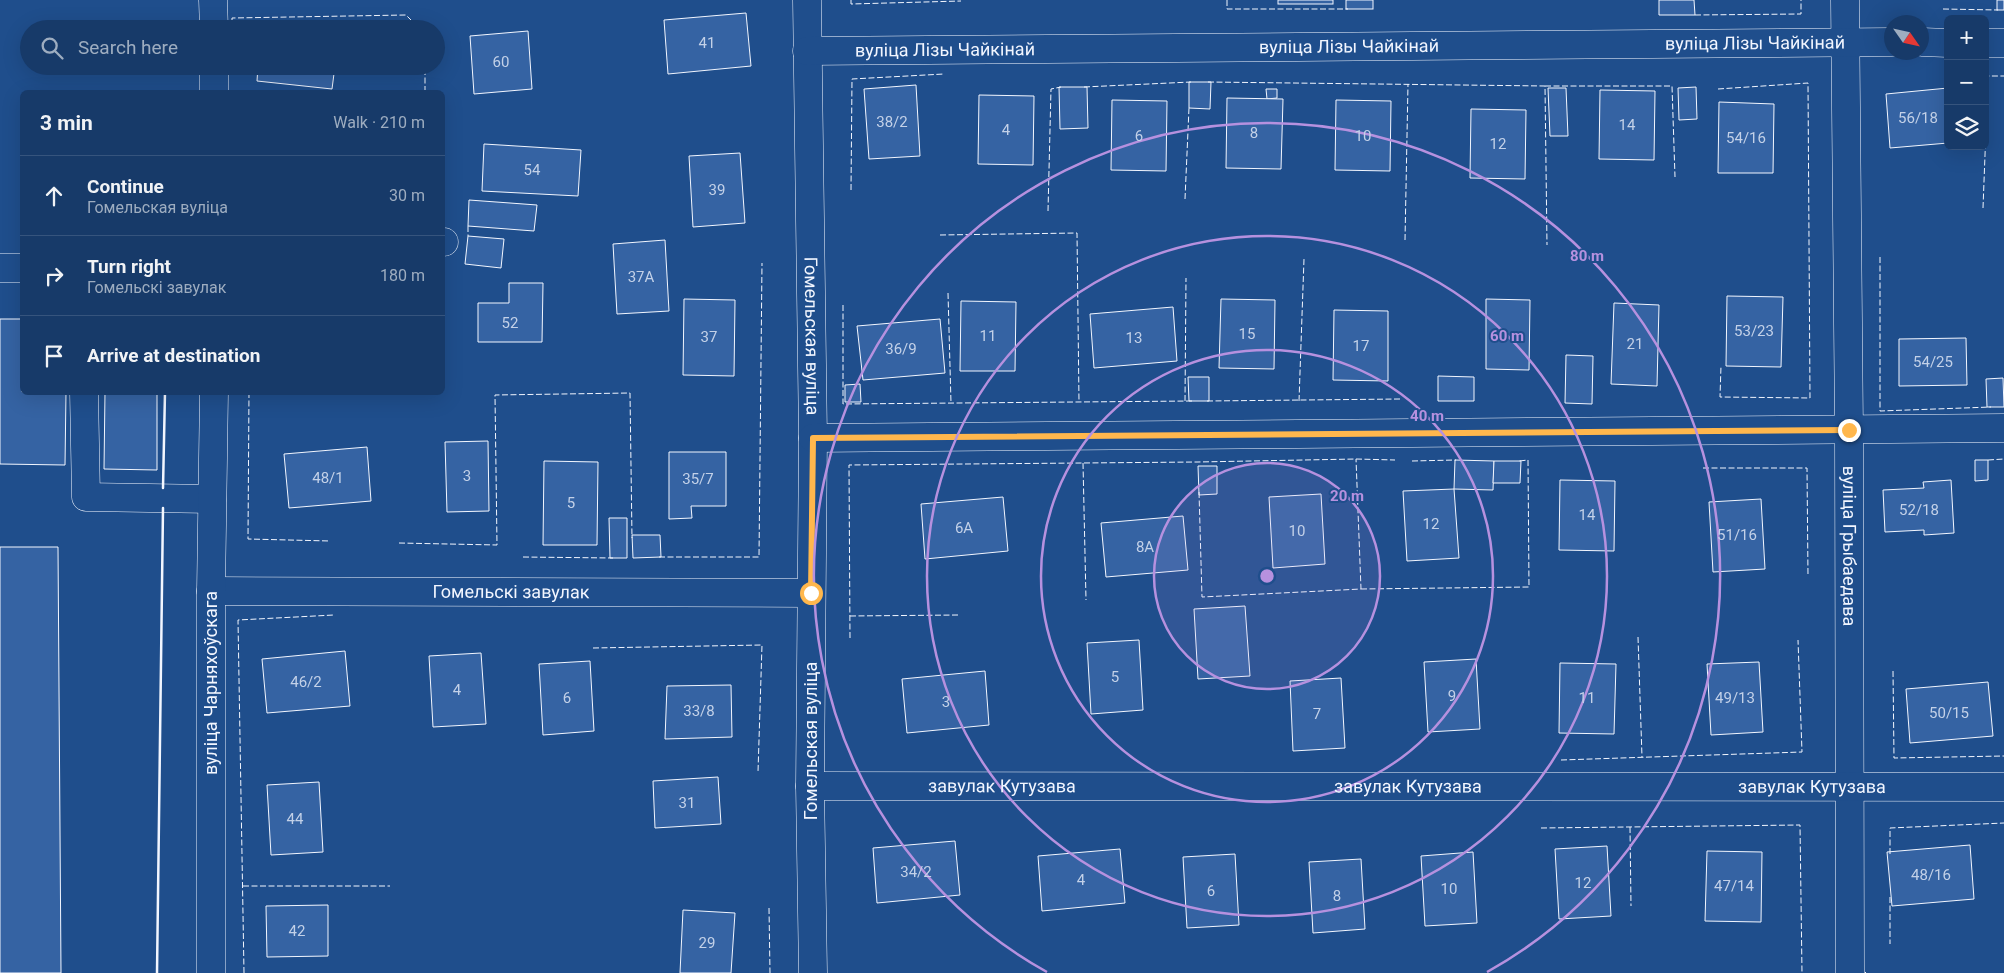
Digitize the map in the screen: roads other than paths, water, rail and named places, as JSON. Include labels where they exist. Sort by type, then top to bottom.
[{"type":"street","points":[[213,0],[214,20]]},
{"type":"street","name":"Гомельская вуліца","points":[[807,0],[813,438],[810,786],[813,973]]},
{"type":"street","name":"вуліца Грыбаедава","points":[[1845,0],[1849,430],[1850,973]]},
{"type":"street","name":"вуліца Лізы Чайкінай","points":[[807,52],[1884,42]]},
{"type":"street","points":[[1929,42],[1944,43]]},
{"type":"street","points":[[1989,43],[2004,43]]},
{"type":"street","points":[[214,75],[214,90]]},
{"type":"street","points":[[0,268],[20,268]]},
{"type":"street","points":[[84,395],[86,498],[212,499]]},
{"type":"street","name":"вуліца Чарняхоўскага","points":[[211,973],[211,591],[214,395]]},
{"type":"street","points":[[813,438],[2004,428]]},
{"type":"street","name":"Гомельскі завулак","points":[[211,591],[811,593]]},
{"type":"street","name":"завулак Кутузава","points":[[810,786],[2004,787]]}]
